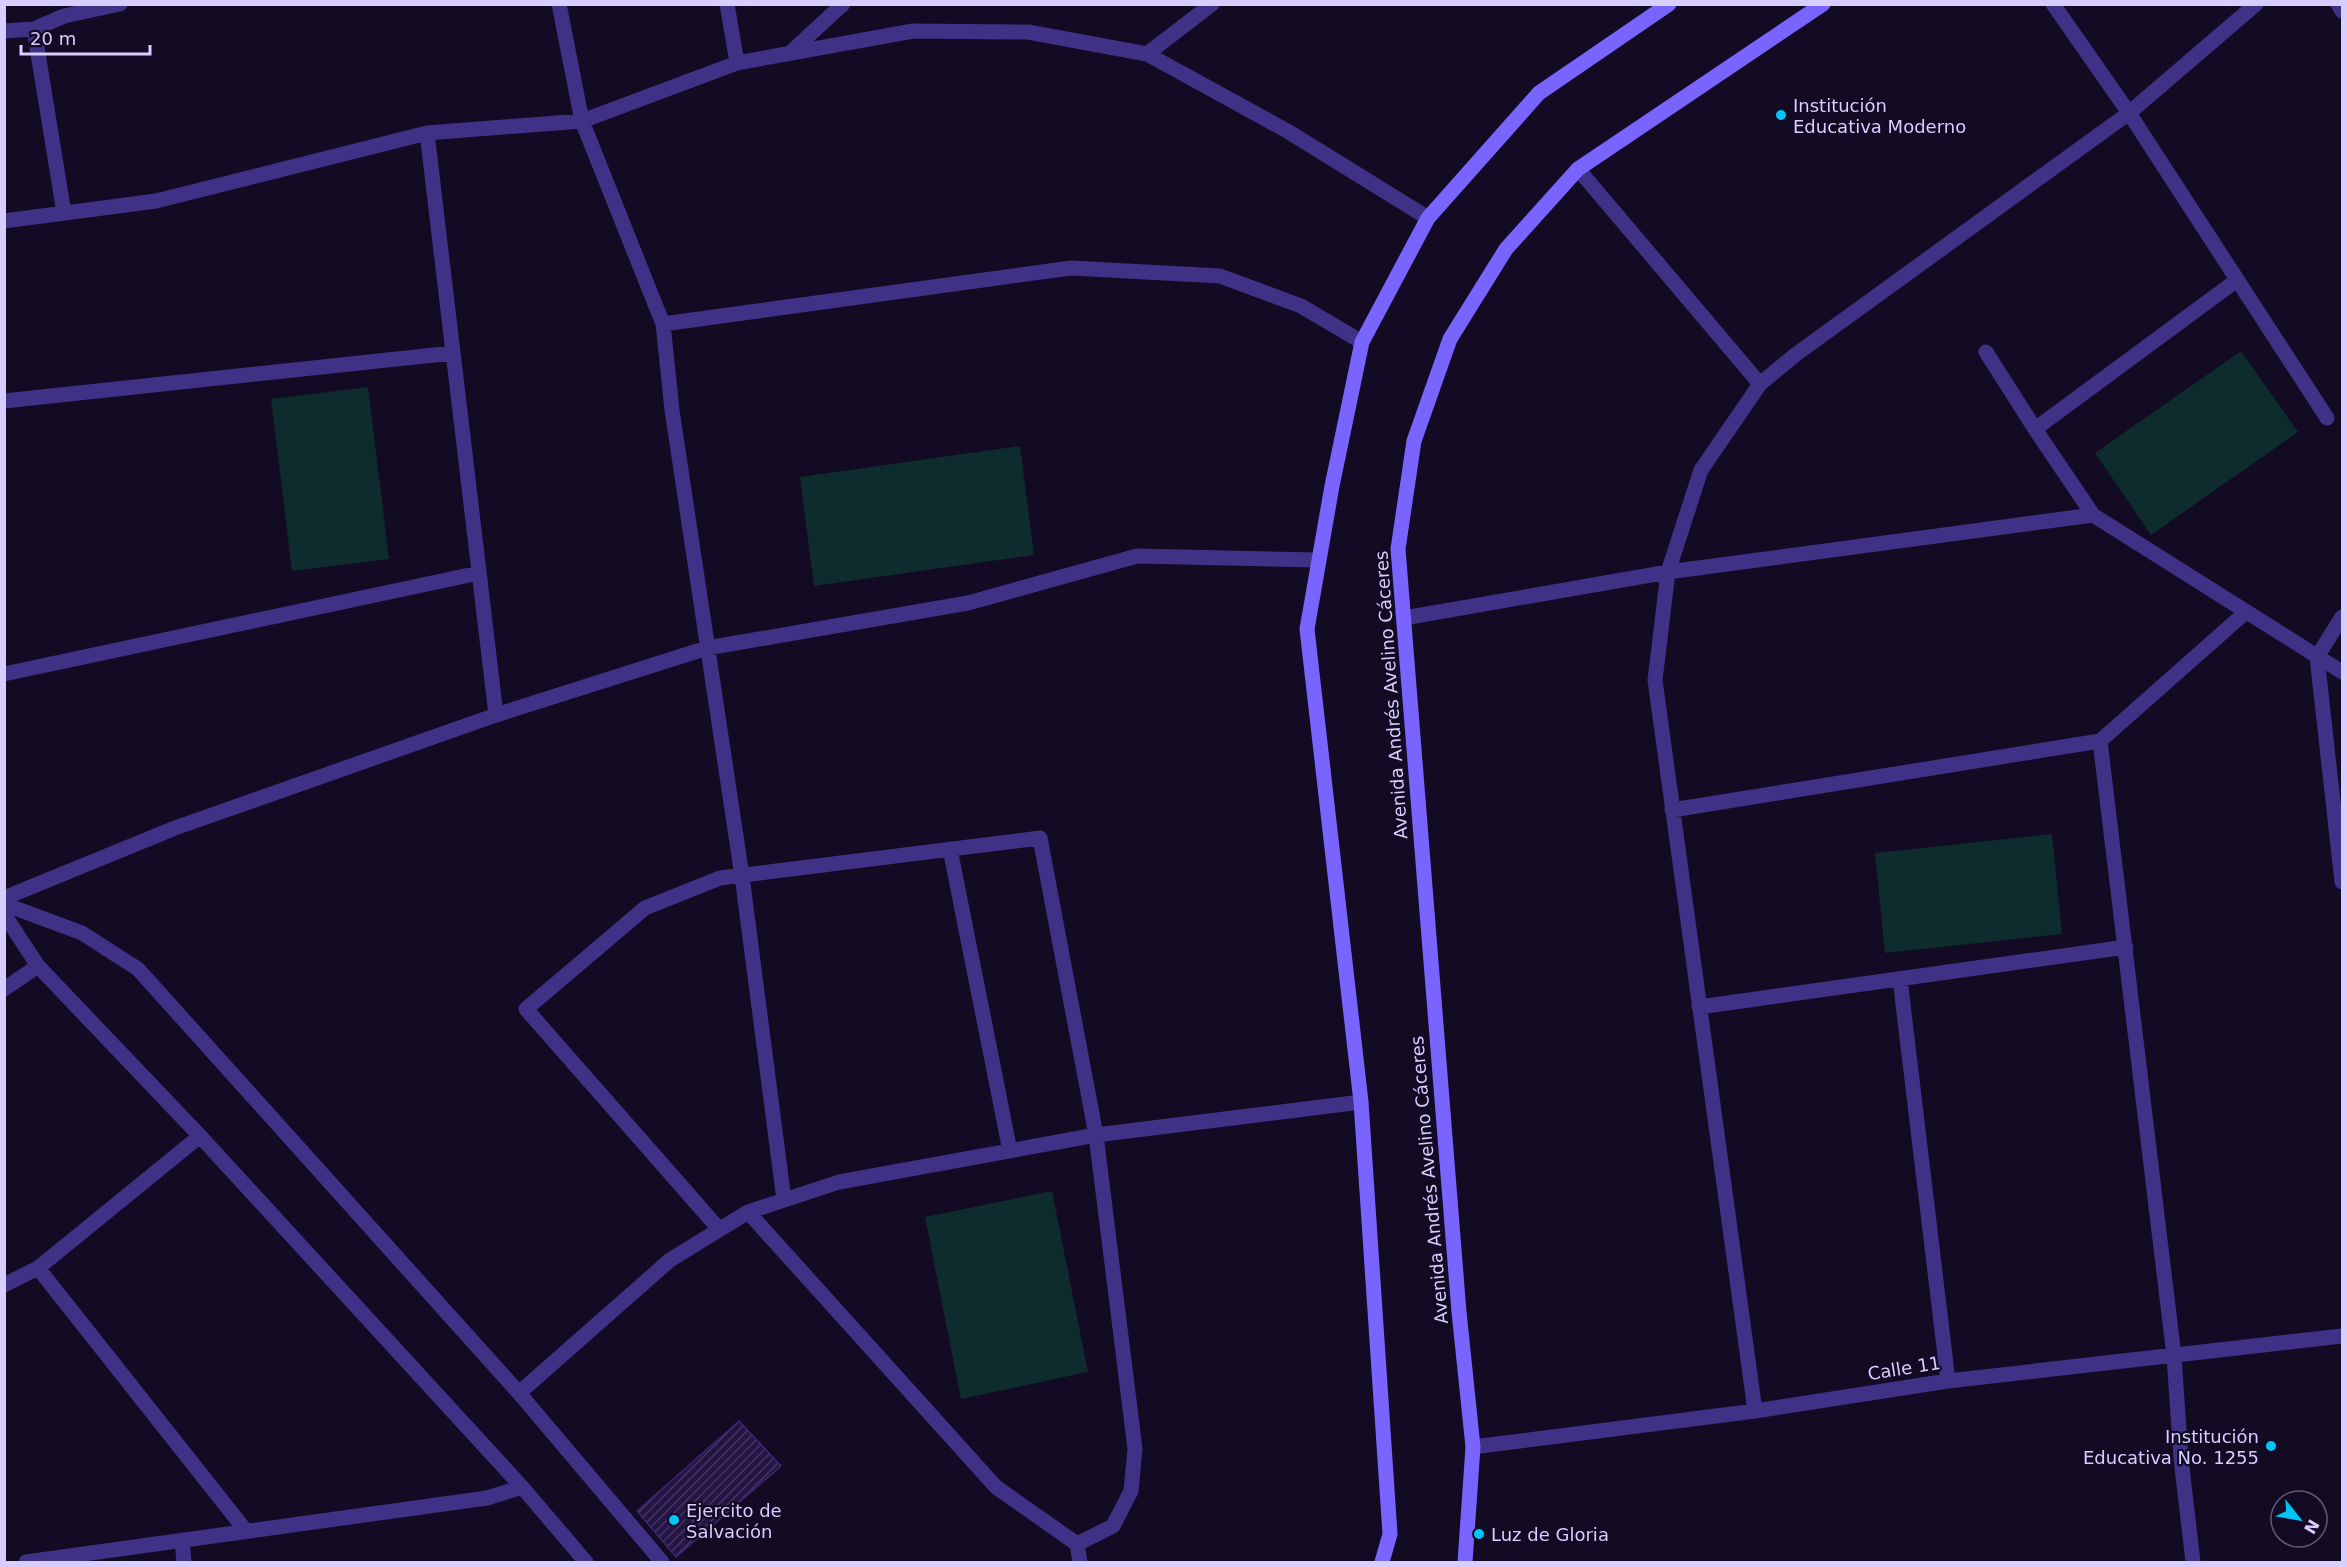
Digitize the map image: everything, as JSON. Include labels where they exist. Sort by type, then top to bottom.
[{"type":"street","points":[[4,31],[34,29],[64,16],[120,4]]},
{"type":"street","points":[[560,4],[582,121],[663,324],[672,410],[742,876],[784,1200]]},
{"type":"street","points":[[727,4],[737,63]]},
{"type":"street","points":[[790,54],[843,4]]},
{"type":"street","points":[[1147,54],[1212,4]]},
{"type":"street","points":[[1382,1563],[1390,1534],[1361,1102],[1307,629],[1319,560],[1362,342],[1428,218],[1539,93],[1669,4]]},
{"type":"street","name":"Avenida Andrés Avelino Cáceres","points":[[1465,1563],[1473,1448],[1459,1312],[1398,549],[1414,441],[1450,339],[1506,249],[1578,169],[1823,4]]},
{"type":"street","points":[[2053,4],[2129,113],[2327,418]]},
{"type":"street","points":[[1755,1411],[1655,680],[1668,572],[1701,470],[1760,384],[1804,348],[2129,113],[2256,4]]},
{"type":"street","points":[[2338,4],[2343,11]]},
{"type":"street","points":[[34,29],[64,213]]},
{"type":"street","points":[[4,221],[156,201],[427,134],[582,121],[737,63],[913,31],[1028,32],[1147,54],[1289,132],[1428,218]]},
{"type":"street","points":[[427,134],[496,715]]},
{"type":"street","points":[[1578,169],[1760,384]]},
{"type":"street","points":[[663,324],[1071,268],[1220,276],[1301,306],[1362,342]]},
{"type":"street","points":[[2035,429],[2237,280]]},
{"type":"street","points":[[1986,352],[2093,515],[2343,672]]},
{"type":"street","points":[[4,401],[453,353]]},
{"type":"street","points":[[1404,618],[1668,572],[2093,515]]},
{"type":"street","points":[[4,898],[175,828],[496,715],[707,648],[968,603],[1137,556],[1319,560]]},
{"type":"street","points":[[4,674],[479,573]]},
{"type":"street","points":[[1672,810],[2100,741],[2246,612]]},
{"type":"street","points":[[2343,617],[2317,657],[2343,882]]},
{"type":"street","points":[[2100,741],[2174,1356],[2181,1459],[2193,1563]]},
{"type":"street","points":[[719,1229],[526,1010],[645,908],[720,878],[1040,838],[1096,1135],[1135,1449],[1131,1491],[1113,1526],[1077,1544]]},
{"type":"street","points":[[950,849],[1010,1151]]},
{"type":"street","points":[[4,904],[82,933],[138,969],[519,1393],[662,1563]]},
{"type":"street","points":[[4,914],[38,966],[200,1136],[522,1487],[586,1563]]},
{"type":"street","points":[[1699,1007],[2126,947]]},
{"type":"street","points":[[4,989],[38,966]]},
{"type":"street","points":[[1900,979],[1948,1381]]},
{"type":"street","points":[[519,1393],[670,1260],[748,1212],[838,1182],[1096,1135],[1361,1102]]},
{"type":"street","points":[[4,1285],[38,1268],[200,1136]]},
{"type":"street","points":[[748,1212],[996,1487],[1077,1544],[1080,1563]]},
{"type":"street","points":[[38,1268],[246,1531]]},
{"type":"street","name":"Calle 11","points":[[1473,1448],[1755,1411],[1948,1381],[2343,1336]]},
{"type":"street","points":[[26,1563],[487,1498],[522,1487]]},
{"type":"street","points":[[182,1540],[184,1563]]},
{"type":"green space","points":[[2241,351],[2298,432],[2151,535],[2095,453]]},
{"type":"green space","points":[[368,387],[389,559],[292,571],[271,399]]},
{"type":"green space","points":[[1020,446],[1034,555],[814,586],[800,477]]},
{"type":"green space","points":[[2052,834],[2062,934],[1885,953],[1875,853]]},
{"type":"green space","points":[[1052,1191],[1088,1372],[961,1399],[925,1217]]},
{"type":"building","points":[[739,1421],[781,1466],[676,1557],[637,1511]]},
{"type":"place","name":"Institución Educativa Moderno","points":[[1781,115]]},
{"type":"place","name":"Institución Educativa No. 1255","points":[[2271,1446]]},
{"type":"place","name":"Ejercito de Salvación","points":[[674,1520]]},
{"type":"place","name":"Luz de Gloria","points":[[1479,1534]]}]
